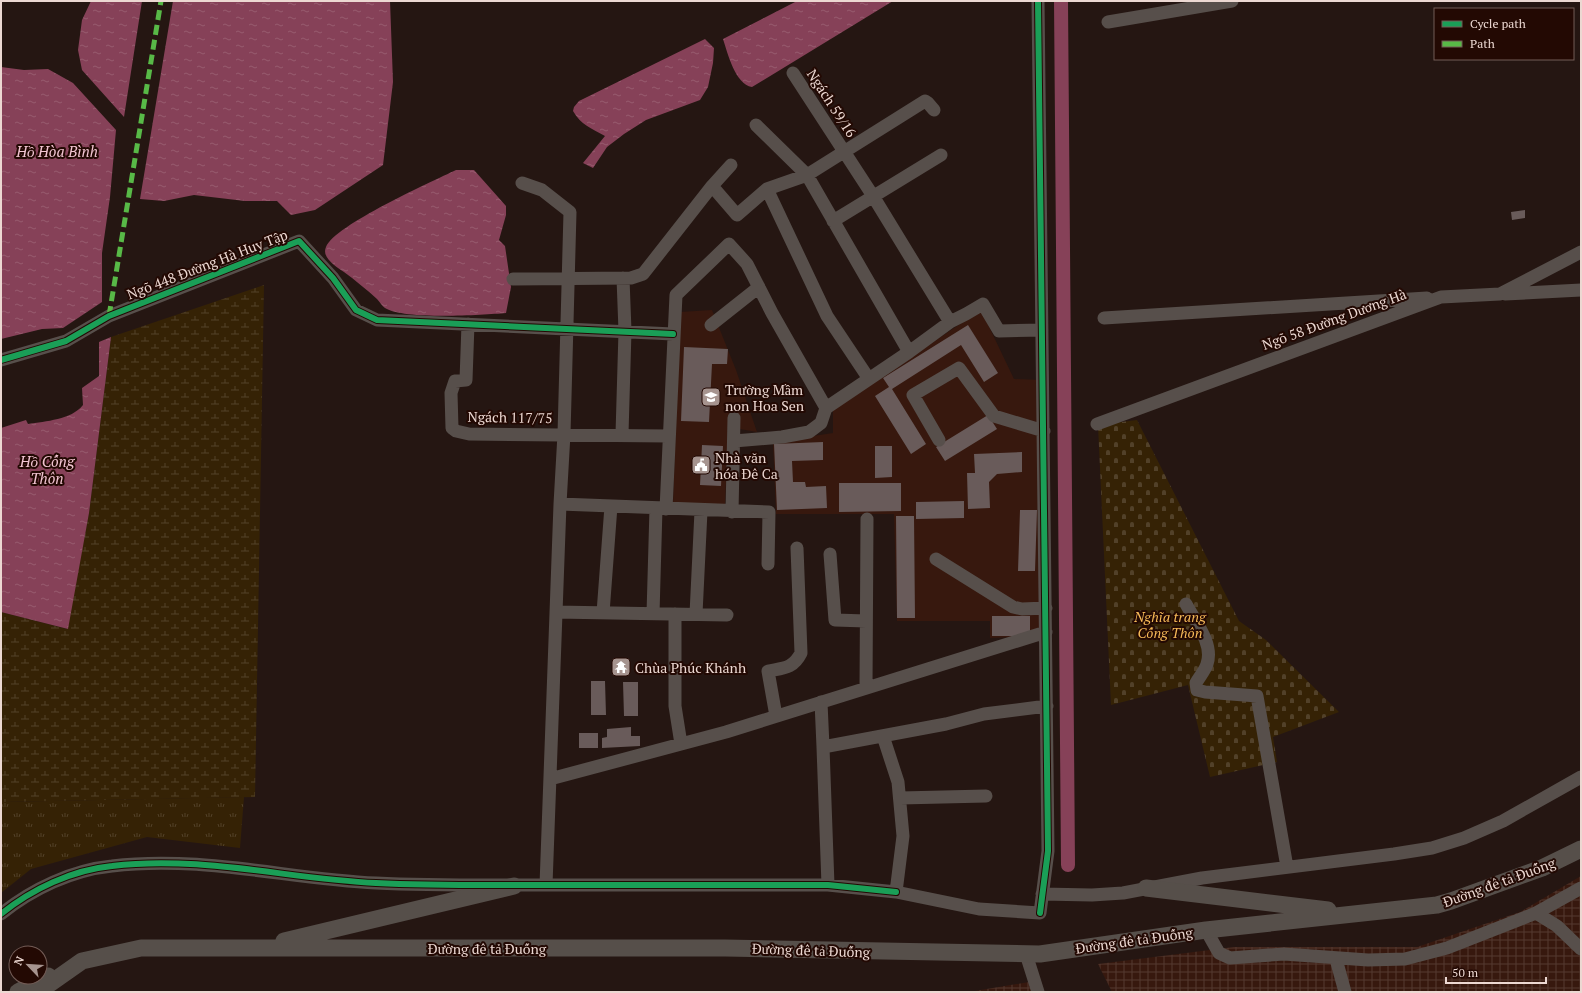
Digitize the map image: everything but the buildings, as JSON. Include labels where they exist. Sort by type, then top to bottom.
[{"type":"main road","name":"Đường đê tả Đuống","points":[[38,992],[82,961],[141,948],[725,948],[1040,954],[1206,930],[1437,905],[1451,902],[1542,868],[1581,849]]},
{"type":"main road","points":[[257,947],[514,886]]},
{"type":"main road","points":[[1146,888],[1358,913]]},
{"type":"main road","points":[[18,992],[82,961]]},
{"type":"street","points":[[1,914],[18,902],[62,878],[109,866],[169,862],[242,868],[309,878],[416,885],[828,885],[896,892],[979,909],[1040,913],[1048,851],[1038,1]]},
{"type":"street","points":[[1108,22],[1232,1]]},
{"type":"street","name":"Ngách 59/16","points":[[793,73],[873,196],[950,322]]},
{"type":"street","points":[[712,186],[737,215],[767,189],[807,175],[925,101],[934,110]]},
{"type":"street","points":[[756,125],[807,175],[909,352]]},
{"type":"street","points":[[833,221],[941,155]]},
{"type":"street","points":[[513,279],[630,278],[643,274],[712,186],[731,165]]},
{"type":"street","points":[[522,183],[542,190],[570,212],[564,434],[560,504],[546,885]]},
{"type":"street","points":[[767,189],[827,316],[869,379]]},
{"type":"street","name":"Ngõ 448 Đường Hà Huy Tập","points":[[1,360],[66,341],[109,316],[299,241],[333,278],[356,310],[377,320],[673,334]]},
{"type":"street","points":[[653,614],[661,509],[669,436],[676,295],[730,244],[747,264],[826,408]]},
{"type":"street","name":"Ngõ 58 Đường Dương Hà","points":[[1097,424],[1441,297],[1500,294],[1581,252]]},
{"type":"street","points":[[622,434],[624,331],[623,278]]},
{"type":"street","points":[[710,325],[759,287]]},
{"type":"street","points":[[1500,294],[1581,290]]},
{"type":"street","points":[[1104,318],[1441,297]]},
{"type":"street","points":[[734,441],[782,437],[809,432],[821,423],[826,408],[909,352],[950,322],[983,304],[999,331],[1042,330]]},
{"type":"street","name":"Ngách 117/75","points":[[468,324],[466,380],[455,381],[452,393],[452,428],[456,431],[470,434],[564,434]]},
{"type":"street","points":[[939,440],[913,395],[960,368],[994,416],[1044,431]]},
{"type":"street","points":[[732,512],[734,418]]},
{"type":"street","points":[[564,434],[669,436]]},
{"type":"street","points":[[560,504],[701,511],[769,512],[768,564]]},
{"type":"street","points":[[603,613],[611,506]]},
{"type":"street","points":[[696,614],[701,511]]},
{"type":"street","points":[[866,688],[867,519]]},
{"type":"street","points":[[776,716],[768,671],[791,666],[798,660],[801,653],[797,548]]},
{"type":"street","points":[[830,554],[835,620],[866,621]]},
{"type":"street","points":[[936,559],[1014,607],[1022,609],[1046,608]]},
{"type":"street","points":[[1186,604],[1207,643],[1209,655],[1207,665],[1196,683],[1197,690],[1257,696],[1287,867]]},
{"type":"street","points":[[556,612],[727,615]]},
{"type":"street","points":[[675,614],[675,706],[681,744]]},
{"type":"street","points":[[550,780],[776,716],[1046,632]]},
{"type":"street","points":[[820,702],[824,747],[828,885]]},
{"type":"street","points":[[824,747],[946,724],[984,714],[1047,706]]},
{"type":"street","points":[[883,736],[898,782],[900,798],[903,836],[896,892]]},
{"type":"street","points":[[1042,894],[1114,894],[1202,878],[1394,854],[1442,845],[1464,838],[1503,821],[1581,777]]},
{"type":"street","points":[[900,798],[986,796]]},
{"type":"street","points":[[1206,930],[1219,953],[1226,957],[1236,958],[1284,954],[1336,959],[1405,959],[1447,948],[1536,914],[1581,888]]},
{"type":"street","points":[[1536,914],[1557,926],[1581,949]]},
{"type":"street","points":[[1026,954],[1038,992]]},
{"type":"street","points":[[1336,959],[1345,992]]},
{"type":"shaded area","name":"Trường Mầm non Hoa Sen","points":[[712,310],[736,370],[757,432],[728,427],[725,506],[673,504],[680,312]]},
{"type":"shaded area","points":[[981,310],[1014,379],[1042,380],[1040,636],[990,638],[990,621],[897,621],[894,514],[776,514],[773,442],[833,433],[833,409]]},
{"type":"shaded area","points":[[1581,876],[1581,992],[1112,992],[1098,964],[1234,947],[1417,947],[1520,912]]},
{"type":"shaded area","points":[[1029,982],[1035,992],[969,992]]},
{"type":"green space","points":[[264,285],[255,797],[1,802],[1,612],[67,629],[89,513],[111,337]]},
{"type":"green space","name":"Nghĩa trang Cống Thôn","points":[[1137,420],[1239,621],[1266,640],[1339,712],[1273,737],[1277,762],[1210,777],[1188,685],[1111,705],[1098,425]]},
{"type":"green space","points":[[244,797],[240,848],[147,837],[31,869],[1,893],[1,802]]},
{"type":"water","name":"Hồ Hòa Bình","points":[[91,1],[142,1],[124,117],[82,70],[78,50],[82,20]]},
{"type":"water","points":[[173,1],[390,1],[393,82],[383,165],[315,210],[291,215],[277,201],[245,201],[194,195],[164,201],[140,199]]},
{"type":"water","points":[[797,1],[893,1],[752,87],[746,85],[733,68],[723,39]]},
{"type":"water","points":[[705,39],[714,48],[713,63],[708,87],[700,100],[646,120],[607,147],[593,168],[583,163],[605,136],[587,126],[576,116],[573,111],[574,107],[579,101]]},
{"type":"water","name":"Hồ Hòa Bình","points":[[1,67],[24,70],[48,69],[73,83],[116,130],[110,197],[102,253],[102,302],[63,328],[42,329],[1,339]]},
{"type":"water","points":[[456,170],[474,170],[506,206],[506,215],[499,240],[505,246],[511,287],[506,313],[444,316],[395,312],[385,308],[377,299],[334,265],[328,258],[325,251],[326,247],[333,238],[347,227],[364,216],[406,194]]},
{"type":"water","name":"Hồ Cống Thôn","points":[[111,337],[89,513],[68,629],[1,612],[1,428],[26,420],[28,424],[50,421],[65,417],[78,410],[83,405],[82,388],[99,376],[99,342]]},
{"type":"waterway","points":[[1061,1],[1068,865]]},
{"type":"marked path","points":[[109,316],[161,1]]},
{"type":"cycle path","points":[[1038,1],[1048,851],[1040,913]]},
{"type":"cycle path","points":[[1,360],[66,341],[109,316],[299,241],[333,278],[356,310],[377,320],[673,334]]},
{"type":"cycle path","points":[[1,914],[39,889],[67,876],[97,868],[145,863],[211,865],[343,881],[398,884],[828,885],[896,892]]},
{"type":"place","name":"Trường Mầm non Hoa Sen","points":[[711,397]]},
{"type":"place","name":"Nhà văn hóa Đê Ca","points":[[701,465]]},
{"type":"place","name":"Chùa Phúc Khánh","points":[[621,667]]}]
